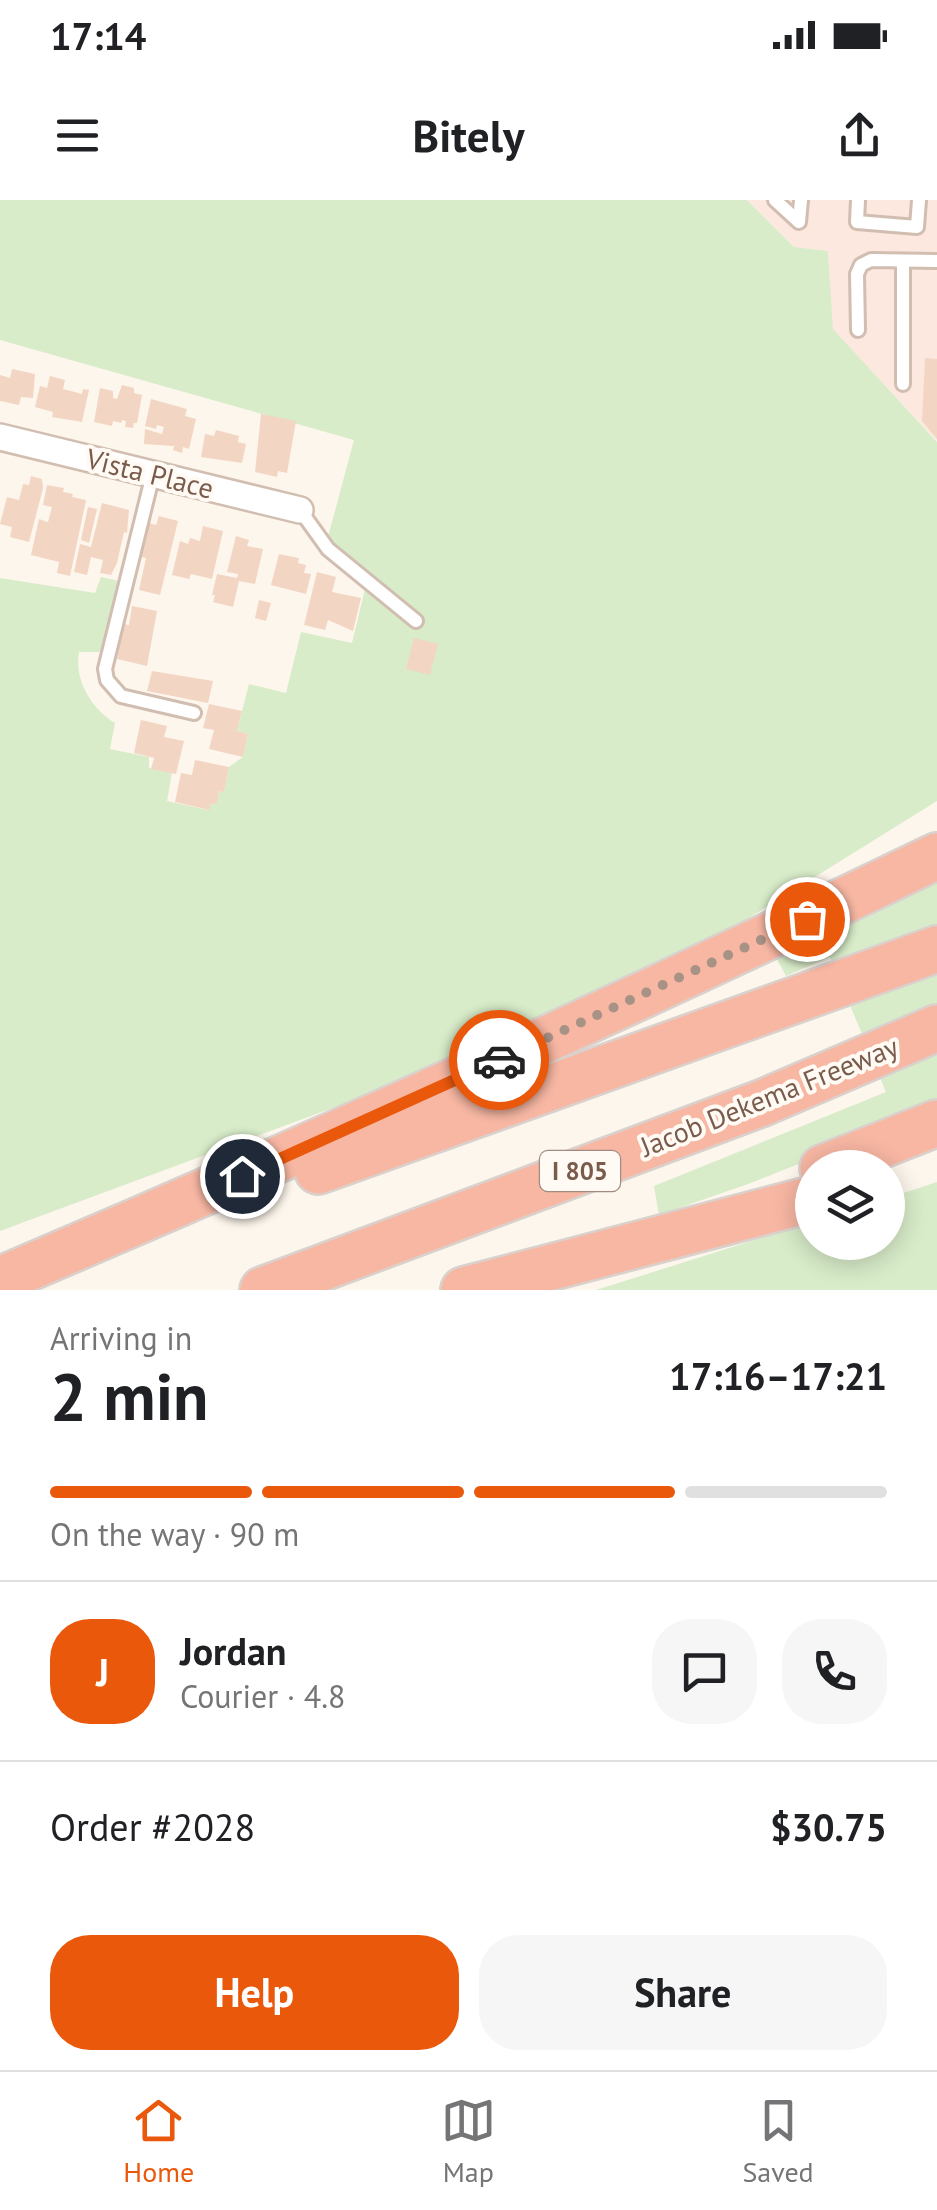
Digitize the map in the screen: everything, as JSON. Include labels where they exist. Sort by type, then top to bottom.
[{"type":"highway","points":[[709,966],[937,823]]},
{"type":"highway","points":[[0,1282],[709,966],[937,856]]},
{"type":"highway","points":[[0,1282],[937,949]]},
{"type":"highway","name":"Jacob Dekema Freeway","points":[[263,1290],[762,1102],[937,1028]]},
{"type":"highway","points":[[869,1150],[937,1124]]},
{"type":"highway","points":[[905,1168],[937,1156]]},
{"type":"highway","points":[[668,1238],[795,1180]]},
{"type":"highway","points":[[464,1290],[795,1204]]},
{"type":"street","name":"Vista Place","points":[[0,438],[300,510]]},
{"type":"lane","points":[[775,200],[799,222],[801,200]]},
{"type":"lane","points":[[858,200],[856,222],[917,227],[919,200]]},
{"type":"lane","points":[[858,330],[857,274],[861,265],[871,260],[937,261]]},
{"type":"lane","points":[[903,261],[903,384]]},
{"type":"lane","points":[[153,474],[105,669],[108,680],[121,696],[194,713]]},
{"type":"lane","points":[[300,510],[328,550],[416,621]]},
{"type":"shaded area","points":[[747,200],[937,200],[937,441],[832,329],[828,251],[794,247]]},
{"type":"green space","points":[[0,200],[747,200],[794,247],[828,251],[833,329],[937,442],[937,801],[697,950],[449,1065],[0,1231],[0,578],[95,593],[101,577],[119,581],[104,646],[99,652],[79,652],[82,683],[99,710],[115,723],[110,749],[149,757],[149,768],[172,773],[167,801],[208,810],[211,803],[217,803],[219,791],[224,792],[229,767],[243,757],[248,734],[237,731],[249,684],[286,693],[301,632],[352,643],[368,577],[328,537],[354,440],[0,340]]},
{"type":"green space","points":[[937,870],[937,1109],[834,1150],[795,1150],[795,1165],[659,1215],[654,1186],[886,1092],[830,957],[786,976],[774,954]]},
{"type":"green space","points":[[937,1182],[937,1290],[596,1290],[795,1227],[795,1260],[905,1260],[905,1192]]},
{"type":"building","points":[[925,358],[937,359],[937,439],[922,421]]},
{"type":"building","points":[[12,369],[35,374],[33,398],[21,397],[19,405],[0,401],[0,375],[10,378]]},
{"type":"building","points":[[50,376],[65,380],[63,389],[82,394],[83,389],[89,390],[82,422],[52,417],[53,412],[35,407],[40,386],[47,388]]},
{"type":"building","points":[[122,385],[142,395],[137,423],[133,428],[125,427],[126,421],[122,420],[113,421],[112,426],[94,422],[100,388],[113,391],[113,398],[117,399]]},
{"type":"building","points":[[151,399],[187,409],[185,416],[196,419],[189,449],[183,447],[182,453],[173,450],[174,446],[144,444],[145,429],[162,434],[164,427],[145,426]]},
{"type":"building","points":[[261,414],[296,421],[287,473],[278,471],[277,477],[255,472]]},
{"type":"building","points":[[216,430],[239,436],[238,442],[246,444],[242,463],[201,457],[205,434],[214,436]]},
{"type":"building","points":[[31,476],[42,479],[43,488],[29,542],[10,537],[12,527],[0,524],[7,497],[19,500],[23,484],[29,485]]},
{"type":"building","points":[[47,485],[64,488],[63,492],[73,494],[72,497],[86,500],[70,576],[57,573],[59,562],[31,555],[39,519],[48,522],[52,507],[43,505]]},
{"type":"building","points":[[102,503],[129,510],[127,533],[124,532],[117,563],[111,575],[100,573],[103,560],[91,557],[87,575],[74,572],[80,544],[91,547]]},
{"type":"building","points":[[88,507],[97,509],[89,543],[81,540]]},
{"type":"building","points":[[159,516],[178,521],[160,595],[139,590],[149,523],[156,525]]},
{"type":"building","points":[[203,526],[223,531],[212,579],[172,575],[180,541],[200,541]]},
{"type":"building","points":[[236,536],[249,540],[247,546],[263,549],[255,584],[239,581],[233,607],[213,602],[212,595],[217,574],[237,578],[238,574],[227,572]]},
{"type":"building","points":[[279,554],[299,558],[298,563],[306,565],[304,573],[311,574],[306,594],[271,585]]},
{"type":"building","points":[[317,572],[336,577],[332,592],[361,598],[353,631],[328,620],[325,630],[304,625]]},
{"type":"building","points":[[259,600],[271,603],[266,621],[255,618]]},
{"type":"building","points":[[132,606],[157,611],[147,666],[117,659],[123,624],[129,625]]},
{"type":"building","points":[[414,638],[438,644],[430,675],[406,669]]},
{"type":"building","points":[[152,671],[213,681],[208,703],[147,691]]},
{"type":"building","points":[[209,704],[242,711],[237,731],[248,734],[243,757],[209,749],[214,730],[203,728]]},
{"type":"building","points":[[141,720],[167,726],[164,737],[184,741],[176,774],[151,769],[154,758],[134,753]]},
{"type":"building","points":[[195,760],[229,767],[224,792],[219,791],[217,804],[211,803],[209,810],[175,802],[181,773],[192,775]]},
{"type":"way so far","points":[[499,1060],[807,919]]},
{"type":"route","points":[[242,1176],[499,1060]]}]
